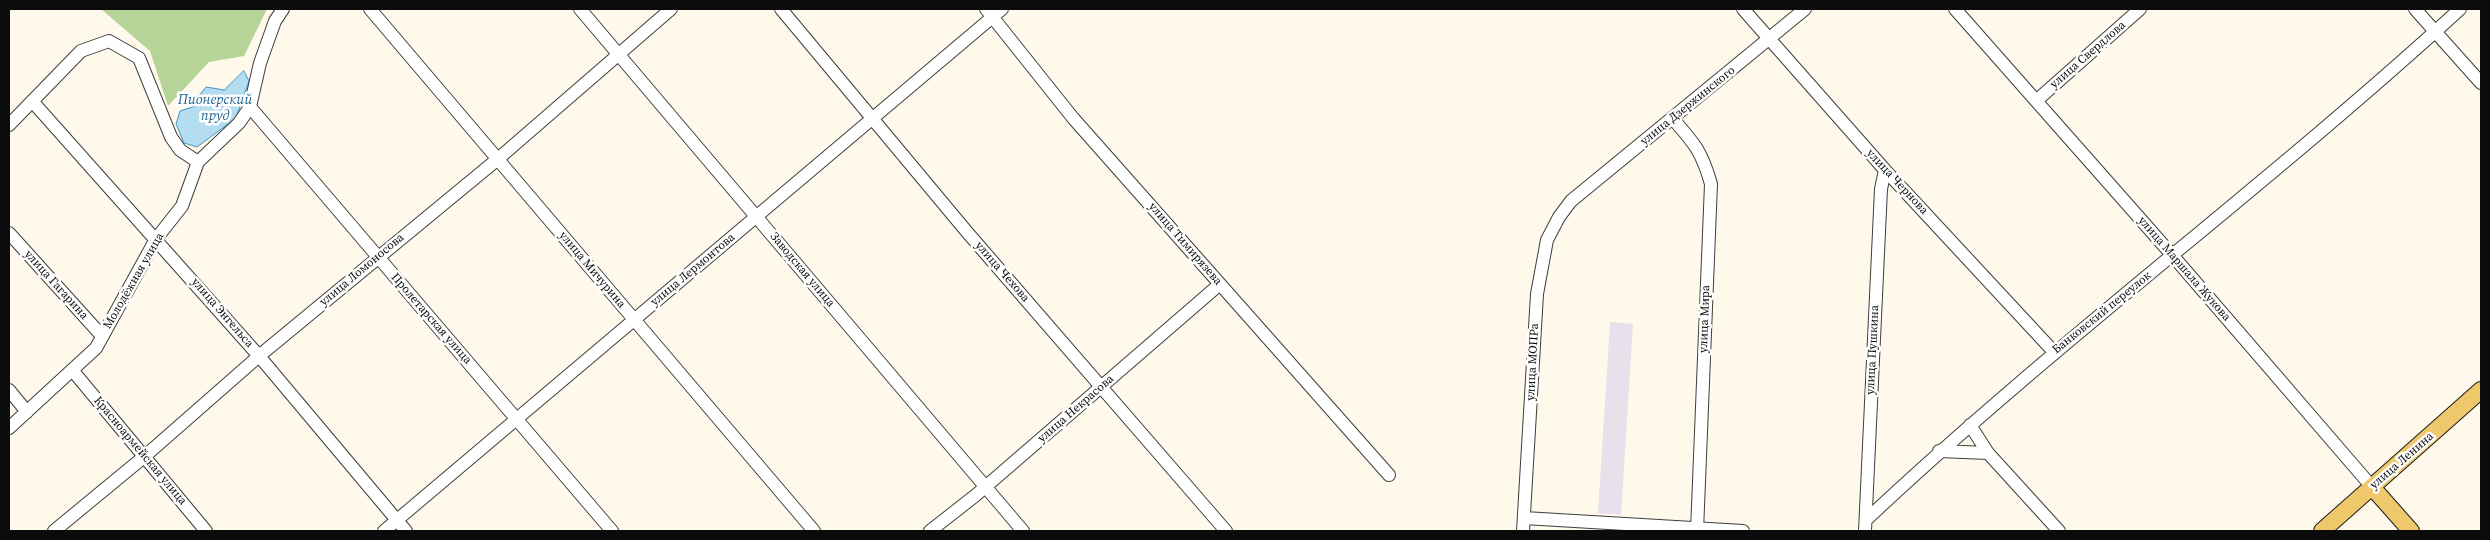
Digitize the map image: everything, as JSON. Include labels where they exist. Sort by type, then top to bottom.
[{"type":"main road","name":"улица Ленина","points":[[2322,531],[2481,390]]},
{"type":"main road","name":"улица Маршала Жукова","points":[[2372,488],[2410,531]]},
{"type":"street","name":"Молодёжная улица","points":[[9,428],[96,348],[156,239],[182,206],[198,162],[239,123],[250,107],[260,63],[275,21],[283,9]]},
{"type":"street","name":"улица Мичурина","points":[[370,9],[814,531]]},
{"type":"street","name":"Заводская улица","points":[[580,9],[1023,531]]},
{"type":"street","name":"улица Ломоносова","points":[[54,531],[145,456],[259,356],[498,158],[671,9]]},
{"type":"street","name":"улица Чехова","points":[[781,9],[874,118],[967,232],[1226,531]]},
{"type":"street","name":"улица Чернова","points":[[1743,9],[1885,170],[2054,352]]},
{"type":"street","name":"улица Дзержинского","points":[[1571,202],[1804,9]]},
{"type":"street","name":"улица Маршала Жукова","points":[[1955,9],[2372,488]]},
{"type":"street","name":"улица Свердлова","points":[[2036,101],[2140,9]]},
{"type":"street","points":[[2415,9],[2481,83]]},
{"type":"street","name":"Банковский переулок","points":[[1865,526],[1939,451],[2054,352],[2172,256],[2460,9]]},
{"type":"street","name":"улица Лермонтова","points":[[384,531],[874,118],[994,12]]},
{"type":"street","name":"улица Тимирязева","points":[[994,12],[1073,118],[1389,475]]},
{"type":"street","points":[[9,125],[81,51],[109,41],[139,58],[171,137],[180,150],[198,162]]},
{"type":"street","name":"улица Энгельса","points":[[32,101],[259,356],[406,531]]},
{"type":"street","name":"Пролетарская улица","points":[[250,107],[612,531]]},
{"type":"street","name":"улица Мира","points":[[1673,119],[1697,146],[1704,158],[1711,184],[1697,529]]},
{"type":"street","name":"улица Пушкина","points":[[1865,526],[1880,189],[1885,170]]},
{"type":"street","name":"улица МОПРа","points":[[1523,531],[1537,294],[1547,240],[1559,217],[1571,202]]},
{"type":"street","name":"улица Гагарина","points":[[9,233],[102,336]]},
{"type":"street","name":"улица Некрасова","points":[[930,531],[986,486],[1220,284]]},
{"type":"street","name":"Красноармейская улица","points":[[73,371],[206,531]]},
{"type":"street","points":[[9,390],[26,412]]},
{"type":"street","points":[[1970,425],[1988,453],[2059,531]]},
{"type":"street","points":[[1939,451],[1988,453]]},
{"type":"street","points":[[1524,518],[1743,531]]},
{"type":"shaded area","points":[[1610,322],[1633,324],[1621,515],[1598,513]]},
{"type":"green space","points":[[101,9],[267,9],[244,56],[209,62],[168,106],[150,51]]},
{"type":"water","name":"Пионерский пруд","points":[[244,71],[249,81],[236,118],[197,147],[184,143],[176,124],[180,111],[196,106],[197,98],[206,87],[224,90]]}]
